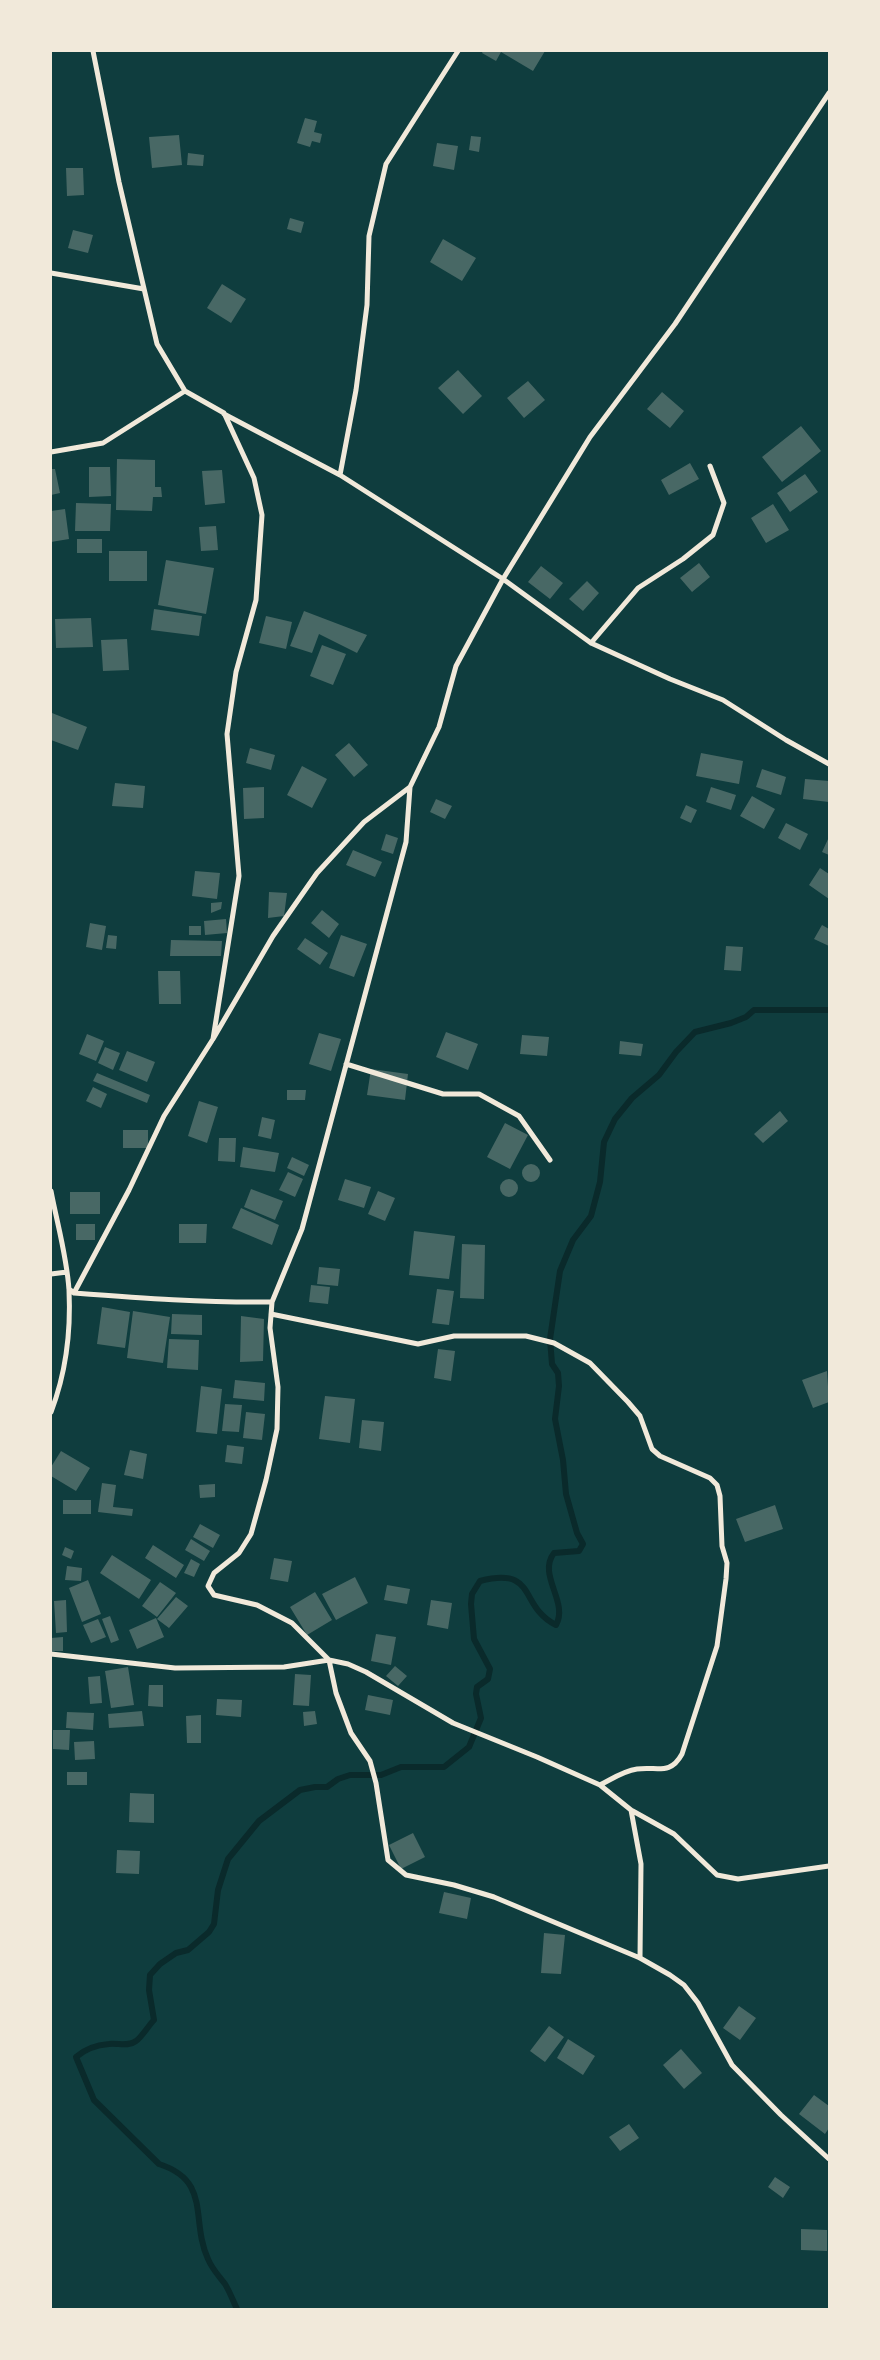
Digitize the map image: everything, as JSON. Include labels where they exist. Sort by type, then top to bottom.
[{"type":"street","points":[[93,51],[119,182],[157,344],[185,391],[224,414],[340,475],[503,579],[591,643],[670,679],[723,700],[786,740],[829,764]]},
{"type":"street","points":[[340,475],[356,390],[367,305],[369,236],[386,164],[458,51]]},
{"type":"street","points":[[829,93],[675,324],[590,437],[503,579],[456,666],[439,727],[410,787],[406,842],[302,1229],[272,1302],[271,1345],[278,1388],[277,1429],[266,1480],[251,1534],[239,1553],[214,1573],[208,1586],[214,1594],[257,1605],[292,1623],[329,1660],[336,1693],[351,1733],[370,1761],[376,1783],[388,1860],[406,1875],[454,1885],[494,1897],[640,1958],[684,1985],[698,2003],[732,2065],[781,2115],[829,2159]]},
{"type":"street","points":[[51,272],[144,289]]},
{"type":"street","points":[[51,452],[103,443],[185,391]]},
{"type":"street","points":[[213,1039],[239,876],[227,734],[236,672],[256,600],[262,514],[254,478],[224,414]]},
{"type":"street","points":[[591,643],[638,588],[683,560],[713,535],[724,503],[710,466]]},
{"type":"street","points":[[72,1291],[129,1190],[164,1116],[213,1039],[273,936],[317,873],[364,822],[410,787]]},
{"type":"street","points":[[346,1064],[443,1094],[479,1094],[519,1116],[550,1160]]},
{"type":"street","points":[[51,1191],[72,1291],[69,1341],[62,1375],[51,1412]]},
{"type":"street","points":[[51,1274],[67,1272]]},
{"type":"street","points":[[72,1291],[227,1303],[272,1302]]},
{"type":"street","points":[[271,1314],[418,1344],[454,1336],[526,1336],[554,1343],[590,1363],[628,1402],[640,1416],[652,1449],[660,1456],[710,1478],[717,1485],[720,1496],[722,1546],[727,1563],[726,1579],[717,1646],[682,1754],[676,1764],[669,1768],[638,1769],[625,1772],[600,1785]]},
{"type":"street","points":[[51,1654],[175,1668],[284,1667],[329,1660],[348,1664],[366,1672],[453,1724],[537,1756],[600,1785],[631,1810],[674,1834],[717,1875],[727,1878],[738,1878],[829,1866]]},
{"type":"street","points":[[631,1810],[641,1864],[640,1958]]},
{"type":"building","points":[[483,51],[545,51],[533,71],[501,52],[496,61],[482,53]]},
{"type":"building","points":[[305,118],[317,121],[314,132],[322,134],[320,143],[312,141],[310,147],[297,143]]},
{"type":"building","points":[[179,135],[182,165],[152,168],[149,137]]},
{"type":"building","points":[[471,136],[481,137],[479,152],[469,150]]},
{"type":"building","points":[[437,143],[458,146],[454,170],[433,166]]},
{"type":"building","points":[[188,153],[204,155],[203,166],[187,165]]},
{"type":"building","points":[[66,168],[83,168],[84,195],[67,196]]},
{"type":"building","points":[[290,218],[304,222],[301,233],[287,229]]},
{"type":"building","points":[[73,230],[93,235],[88,253],[68,248]]},
{"type":"building","points":[[443,239],[476,258],[462,281],[430,262]]},
{"type":"building","points":[[222,284],[246,299],[231,323],[207,308]]},
{"type":"building","points":[[458,370],[482,396],[463,414],[438,388]]},
{"type":"building","points":[[528,381],[545,400],[524,418],[507,398]]},
{"type":"building","points":[[662,392],[684,411],[670,428],[647,409]]},
{"type":"building","points":[[801,426],[821,451],[782,482],[762,457]]},
{"type":"building","points":[[117,459],[155,460],[155,487],[161,487],[162,497],[153,497],[152,511],[116,510]]},
{"type":"building","points":[[690,463],[699,479],[669,495],[661,480]]},
{"type":"building","points":[[89,467],[110,467],[111,496],[89,497]]},
{"type":"building","points":[[51,469],[55,469],[60,493],[51,495]]},
{"type":"building","points":[[222,470],[225,503],[205,505],[202,471]]},
{"type":"building","points":[[805,474],[818,492],[790,512],[777,493]]},
{"type":"building","points":[[76,503],[111,504],[110,531],[75,531]]},
{"type":"building","points":[[773,504],[789,530],[766,543],[751,518]]},
{"type":"building","points":[[65,509],[69,539],[51,542],[51,511]]},
{"type":"building","points":[[216,526],[218,550],[201,551],[199,527]]},
{"type":"building","points":[[77,539],[102,539],[102,553],[77,553]]},
{"type":"building","points":[[109,551],[147,551],[147,581],[109,581]]},
{"type":"building","points":[[166,560],[214,568],[206,614],[158,605]]},
{"type":"building","points":[[699,563],[710,577],[692,592],[680,578]]},
{"type":"building","points":[[541,566],[563,583],[550,599],[528,582]]},
{"type":"building","points":[[587,581],[599,593],[583,611],[569,599]]},
{"type":"building","points":[[154,609],[202,616],[199,636],[151,630]]},
{"type":"building","points":[[304,611],[367,635],[357,653],[319,634],[312,653],[290,646]]},
{"type":"building","points":[[266,616],[292,622],[286,649],[259,643]]},
{"type":"building","points":[[91,618],[93,647],[56,648],[55,619]]},
{"type":"building","points":[[127,639],[129,670],[103,671],[101,640]]},
{"type":"building","points":[[322,645],[346,654],[333,685],[310,676]]},
{"type":"building","points":[[52,713],[87,727],[78,750],[51,740]]},
{"type":"building","points":[[349,743],[368,765],[354,777],[335,755]]},
{"type":"building","points":[[250,748],[275,755],[271,770],[246,763]]},
{"type":"building","points":[[701,753],[743,761],[739,784],[696,776]]},
{"type":"building","points":[[302,766],[327,779],[312,808],[287,795]]},
{"type":"building","points":[[762,769],[786,777],[781,795],[756,787]]},
{"type":"building","points":[[805,779],[829,781],[829,802],[803,799]]},
{"type":"building","points":[[115,783],[145,786],[143,808],[112,806]]},
{"type":"building","points":[[264,787],[264,818],[244,819],[243,788]]},
{"type":"building","points":[[711,787],[736,795],[731,810],[706,802]]},
{"type":"building","points":[[752,796],[775,809],[764,829],[740,816]]},
{"type":"building","points":[[436,799],[452,806],[445,819],[430,812]]},
{"type":"building","points":[[686,805],[697,810],[691,823],[680,818]]},
{"type":"building","points":[[786,823],[808,834],[800,850],[778,838]]},
{"type":"building","points":[[386,834],[398,838],[393,854],[381,850]]},
{"type":"building","points":[[829,837],[829,855],[822,852]]},
{"type":"building","points":[[353,850],[382,862],[375,877],[346,865]]},
{"type":"building","points":[[820,868],[829,874],[829,899],[809,885]]},
{"type":"building","points":[[195,871],[220,873],[217,899],[192,896]]},
{"type":"building","points":[[269,892],[287,893],[284,916],[268,918]]},
{"type":"building","points":[[222,902],[221,909],[211,913],[211,903]]},
{"type":"building","points":[[322,910],[339,924],[329,938],[311,923]]},
{"type":"building","points":[[226,919],[227,933],[205,935],[204,921]]},
{"type":"building","points":[[90,923],[106,926],[102,950],[86,947]]},
{"type":"building","points":[[822,925],[829,929],[829,946],[814,939]]},
{"type":"building","points":[[189,926],[201,926],[201,935],[189,935]]},
{"type":"building","points":[[108,935],[117,936],[116,949],[106,948]]},
{"type":"building","points":[[341,935],[367,944],[354,977],[329,968]]},
{"type":"building","points":[[305,938],[328,953],[320,965],[297,949]]},
{"type":"building","points":[[171,940],[222,941],[221,956],[170,956]]},
{"type":"building","points":[[726,946],[743,947],[741,971],[724,970]]},
{"type":"building","points":[[158,971],[180,971],[181,1004],[159,1004]]},
{"type":"building","points":[[446,1032],[478,1044],[468,1070],[436,1057]]},
{"type":"building","points":[[319,1033],[341,1039],[331,1071],[309,1064]]},
{"type":"building","points":[[87,1034],[104,1041],[96,1061],[79,1054]]},
{"type":"building","points":[[522,1035],[549,1037],[547,1056],[520,1054]]},
{"type":"building","points":[[620,1041],[643,1044],[641,1056],[619,1054]]},
{"type":"building","points":[[105,1047],[120,1053],[113,1070],[98,1063]]},
{"type":"building","points":[[127,1051],[155,1062],[147,1082],[119,1070]]},
{"type":"building","points":[[371,1069],[408,1074],[405,1100],[367,1095]]},
{"type":"building","points":[[97,1073],[150,1095],[147,1103],[93,1081]]},
{"type":"building","points":[[93,1087],[107,1094],[101,1108],[86,1101]]},
{"type":"building","points":[[287,1090],[306,1090],[305,1100],[287,1100]]},
{"type":"building","points":[[199,1101],[218,1107],[207,1143],[188,1136]]},
{"type":"building","points":[[780,1111],[788,1121],[763,1143],[754,1134]]},
{"type":"building","points":[[262,1117],[275,1120],[271,1139],[258,1136]]},
{"type":"building","points":[[505,1123],[528,1135],[510,1169],[487,1157]]},
{"type":"building","points":[[123,1130],[148,1130],[148,1148],[123,1148]]},
{"type":"building","points":[[219,1138],[236,1138],[235,1162],[218,1161]]},
{"type":"building","points":[[243,1147],[279,1153],[275,1172],[240,1167]]},
{"type":"building","points":[[292,1157],[309,1165],[304,1176],[287,1168]]},
{"type":"building","points":[[531,1164],[537,1167],[540,1173],[537,1179],[531,1182],[525,1179],[522,1173],[525,1167]]},
{"type":"building","points":[[288,1172],[303,1179],[295,1197],[279,1190]]},
{"type":"building","points":[[345,1179],[371,1187],[364,1208],[338,1200]]},
{"type":"building","points":[[509,1179],[515,1182],[518,1188],[515,1194],[509,1197],[503,1194],[500,1188],[503,1182]]},
{"type":"building","points":[[251,1189],[283,1201],[275,1220],[244,1207]]},
{"type":"building","points":[[378,1191],[395,1198],[385,1221],[368,1214]]},
{"type":"building","points":[[70,1192],[100,1192],[100,1214],[70,1214]]},
{"type":"building","points":[[241,1208],[279,1225],[272,1245],[232,1228]]},
{"type":"building","points":[[76,1224],[95,1224],[95,1240],[76,1240]]},
{"type":"building","points":[[179,1224],[207,1224],[206,1243],[179,1243]]},
{"type":"building","points":[[414,1231],[455,1236],[449,1279],[409,1275]]},
{"type":"building","points":[[462,1244],[485,1245],[484,1299],[460,1298]]},
{"type":"building","points":[[319,1267],[340,1269],[338,1286],[317,1284]]},
{"type":"building","points":[[311,1285],[330,1287],[328,1304],[309,1302]]},
{"type":"building","points":[[437,1289],[454,1291],[449,1325],[432,1323]]},
{"type":"building","points":[[102,1307],[130,1312],[125,1348],[97,1344]]},
{"type":"building","points":[[133,1311],[170,1317],[163,1363],[127,1358]]},
{"type":"building","points":[[172,1314],[202,1315],[202,1335],[171,1334]]},
{"type":"building","points":[[241,1316],[264,1319],[263,1361],[240,1362]]},
{"type":"building","points":[[169,1339],[199,1340],[198,1370],[167,1368]]},
{"type":"building","points":[[438,1349],[455,1351],[451,1381],[434,1378]]},
{"type":"building","points":[[827,1371],[829,1402],[813,1408],[802,1380]]},
{"type":"building","points":[[235,1380],[265,1383],[264,1401],[233,1398]]},
{"type":"building","points":[[201,1386],[222,1389],[217,1434],[196,1432]]},
{"type":"building","points":[[325,1396],[355,1399],[350,1443],[319,1439]]},
{"type":"building","points":[[225,1404],[242,1405],[239,1432],[222,1431]]},
{"type":"building","points":[[246,1412],[265,1414],[262,1440],[243,1438]]},
{"type":"building","points":[[362,1420],[384,1422],[381,1451],[359,1448]]},
{"type":"building","points":[[227,1445],[244,1447],[242,1464],[225,1462]]},
{"type":"building","points":[[130,1450],[147,1454],[143,1479],[124,1475]]},
{"type":"building","points":[[61,1451],[90,1468],[76,1491],[51,1476],[51,1467]]},
{"type":"building","points":[[102,1483],[116,1485],[113,1507],[133,1509],[132,1516],[98,1512]]},
{"type":"building","points":[[215,1484],[215,1497],[200,1498],[199,1485]]},
{"type":"building","points":[[63,1500],[91,1500],[91,1514],[63,1514]]},
{"type":"building","points":[[775,1505],[783,1529],[745,1542],[736,1519]]},
{"type":"building","points":[[200,1524],[220,1535],[213,1548],[193,1537]]},
{"type":"building","points":[[191,1539],[210,1551],[204,1561],[185,1550]]},
{"type":"building","points":[[153,1545],[184,1565],[176,1578],[145,1558]]},
{"type":"building","points":[[65,1547],[74,1551],[71,1559],[62,1555]]},
{"type":"building","points":[[112,1555],[151,1580],[139,1599],[100,1573]]},
{"type":"building","points":[[274,1558],[292,1561],[288,1582],[270,1579]]},
{"type":"building","points":[[191,1559],[200,1564],[194,1577],[184,1573]]},
{"type":"building","points":[[67,1566],[82,1568],[81,1581],[65,1580]]},
{"type":"building","points":[[355,1577],[368,1603],[336,1620],[322,1594]]},
{"type":"building","points":[[88,1580],[101,1614],[82,1622],[69,1588]]},
{"type":"building","points":[[160,1582],[176,1593],[157,1617],[142,1606]]},
{"type":"building","points":[[387,1585],[410,1589],[407,1604],[384,1600]]},
{"type":"building","points":[[315,1592],[332,1620],[307,1635],[290,1607]]},
{"type":"building","points":[[176,1597],[188,1606],[169,1628],[157,1619]]},
{"type":"building","points":[[66,1600],[67,1632],[56,1633],[54,1601]]},
{"type":"building","points":[[431,1600],[452,1603],[448,1629],[427,1625]]},
{"type":"building","points":[[110,1616],[119,1640],[111,1643],[102,1619]]},
{"type":"building","points":[[156,1618],[164,1637],[137,1649],[129,1630]]},
{"type":"building","points":[[98,1619],[106,1637],[91,1643],[83,1625]]},
{"type":"building","points":[[376,1634],[396,1637],[391,1665],[371,1661]]},
{"type":"building","points":[[63,1637],[63,1651],[51,1651],[51,1638]]},
{"type":"building","points":[[395,1666],[407,1676],[398,1686],[386,1676]]},
{"type":"building","points":[[128,1667],[134,1705],[111,1708],[105,1671]]},
{"type":"building","points":[[295,1674],[311,1675],[309,1706],[293,1705]]},
{"type":"building","points":[[100,1676],[102,1703],[90,1704],[88,1677]]},
{"type":"building","points":[[149,1685],[163,1685],[163,1707],[148,1706]]},
{"type":"building","points":[[368,1695],[393,1700],[390,1715],[365,1710]]},
{"type":"building","points":[[217,1699],[242,1700],[241,1717],[216,1715]]},
{"type":"building","points":[[142,1711],[144,1726],[109,1728],[108,1714]]},
{"type":"building","points":[[315,1711],[317,1724],[304,1726],[303,1712]]},
{"type":"building","points":[[67,1712],[94,1713],[93,1730],[66,1728]]},
{"type":"building","points":[[201,1715],[201,1743],[187,1743],[186,1716]]},
{"type":"building","points":[[53,1730],[70,1730],[69,1750],[53,1749]]},
{"type":"building","points":[[94,1741],[95,1759],[75,1760],[74,1742]]},
{"type":"building","points":[[67,1772],[87,1772],[87,1785],[67,1785]]},
{"type":"building","points":[[130,1793],[154,1794],[154,1823],[129,1822]]},
{"type":"building","points":[[413,1833],[425,1857],[401,1869],[389,1845]]},
{"type":"building","points":[[117,1850],[140,1851],[139,1874],[116,1873]]},
{"type":"building","points":[[444,1892],[471,1898],[467,1919],[439,1913]]},
{"type":"building","points":[[544,1933],[565,1935],[561,1974],[541,1973]]},
{"type":"building","points":[[739,2006],[756,2018],[740,2040],[723,2028]]},
{"type":"building","points":[[549,2026],[564,2037],[545,2062],[530,2051]]},
{"type":"building","points":[[568,2039],[595,2056],[583,2075],[557,2058]]},
{"type":"building","points":[[681,2049],[702,2073],[684,2089],[663,2065]]},
{"type":"building","points":[[814,2095],[829,2106],[829,2128],[825,2134],[799,2114]]},
{"type":"building","points":[[629,2124],[639,2138],[620,2151],[609,2137]]},
{"type":"building","points":[[775,2177],[790,2187],[783,2198],[768,2187]]},
{"type":"building","points":[[801,2229],[827,2230],[827,2251],[801,2250]]},
{"type":"waterway","points":[[237,2309],[227,2287],[208,2259],[203,2244],[197,2203],[193,2191],[176,2171],[159,2164],[94,2100],[76,2057],[100,2045],[133,2043],[154,2020],[149,1990],[150,1975],[160,1964],[176,1953],[188,1950],[209,1932],[214,1924],[218,1890],[228,1859],[259,1821],[300,1790],[327,1787],[338,1779],[350,1775],[381,1775],[401,1767],[444,1767],[469,1747],[481,1718],[476,1694],[477,1687],[488,1679],[490,1669],[474,1639],[472,1594],[480,1581],[498,1578],[511,1579],[520,1583],[536,1608],[544,1617],[556,1625],[559,1607],[549,1570],[550,1561],[554,1553],[579,1551],[583,1544],[577,1533],[566,1494],[563,1460],[555,1419],[559,1386],[558,1373],[552,1364],[550,1339],[560,1271],[573,1240],[591,1216],[600,1182],[604,1142],[615,1119],[632,1098],[659,1075],[676,1052],[695,1032],[731,1023],[746,1017],[754,1010],[829,1010]]}]
